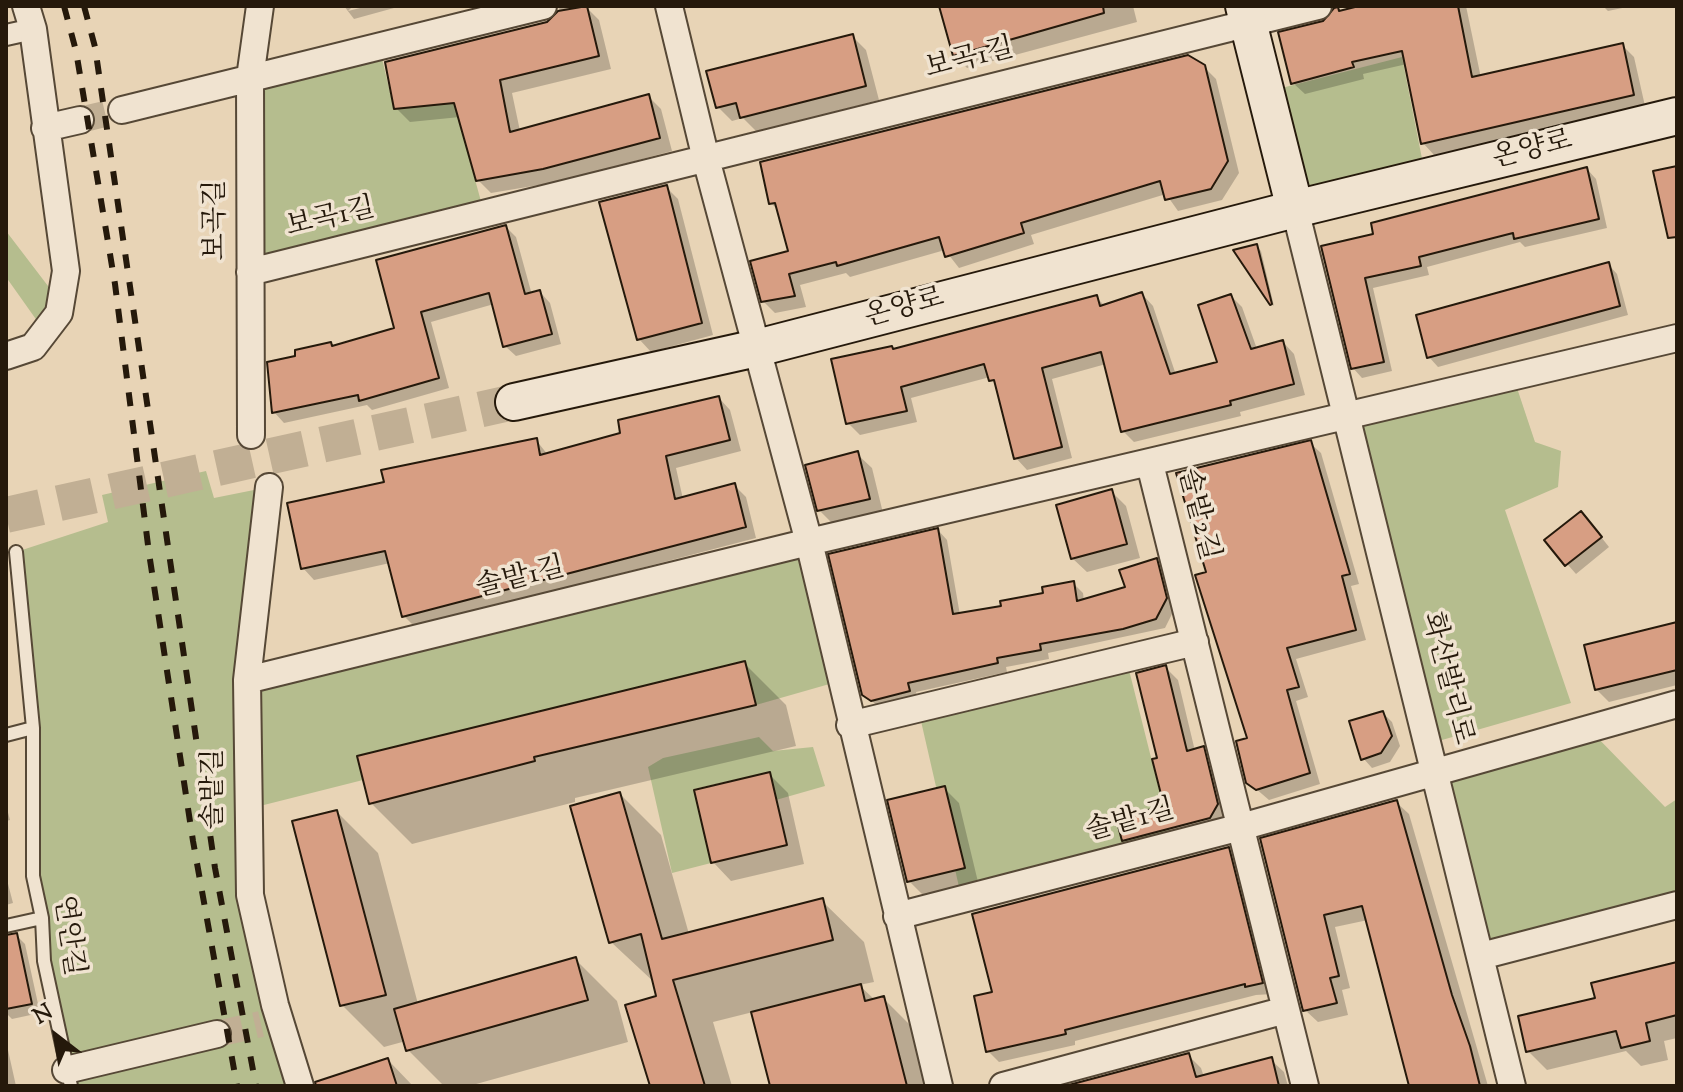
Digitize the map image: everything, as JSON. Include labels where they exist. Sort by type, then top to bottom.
[{"type":"main road","points":[[1246,15],[1295,209]]},
{"type":"main road","name":"온양로","points":[[514,402],[757,348],[1295,209],[1677,116]]},
{"type":"street","name":"보곡길","points":[[251,435],[250,78],[260,6]]},
{"type":"street","points":[[122,110],[543,6]]},
{"type":"street","points":[[669,6],[706,159],[809,542],[850,725],[939,1086]]},
{"type":"street","points":[[1246,15],[1318,6]]},
{"type":"street","name":"보곡1길","points":[[250,272],[706,159],[1246,15]]},
{"type":"street","points":[[6,35],[29,17],[66,271],[59,313],[33,347],[6,356]]},
{"type":"street","points":[[45,128],[80,120]]},
{"type":"street","name":"화산발리로","points":[[1295,209],[1512,1086]]},
{"type":"street","points":[[1150,464],[1677,338]]},
{"type":"street","name":"솔밭2길","points":[[809,542],[1150,464],[1305,1086]]},
{"type":"street","name":"솔밭길","points":[[269,487],[247,680],[250,895],[270,1022],[300,1086]]},
{"type":"street","name":"솔밭1길","points":[[247,680],[809,542]]},
{"type":"street","points":[[850,725],[1195,642]]},
{"type":"street","points":[[1241,827],[1677,704]]},
{"type":"street","name":"솔밭1길","points":[[897,916],[1241,827]]},
{"type":"street","points":[[1481,956],[1677,905]]},
{"type":"street","points":[[1003,1086],[1286,1010]]},
{"type":"street","points":[[68,1078],[217,1034]]},
{"type":"lane","name":"연안길","points":[[16,552],[33,728],[33,876],[42,918],[44,961],[68,1078]]},
{"type":"lane","points":[[6,735],[33,728]]},
{"type":"lane","points":[[6,926],[42,918]]},
{"type":"green space","points":[[379,46],[394,109],[454,103],[485,216],[250,272],[250,78]]},
{"type":"green space","points":[[1402,57],[1426,179],[1295,209],[1266,92]]},
{"type":"green space","points":[[6,231],[61,303],[45,332],[6,277]]},
{"type":"green space","points":[[1516,385],[1535,442],[1561,451],[1558,487],[1505,510],[1571,703],[1435,742],[1356,422]]},
{"type":"green space","points":[[206,471],[214,498],[269,487],[248,679],[809,542],[840,681],[756,705],[745,661],[363,780],[248,809],[250,895],[300,1086],[70,1086],[33,876],[33,728],[16,552],[108,522],[102,495]]},
{"type":"green space","points":[[1126,658],[1173,845],[962,900],[918,708]]},
{"type":"green space","points":[[1593,733],[1665,807],[1677,799],[1677,905],[1481,956],[1439,776]]},
{"type":"green space","points":[[759,737],[773,751],[813,747],[825,786],[776,800],[769,772],[694,789],[711,863],[672,873],[648,767],[663,758]]},
{"type":"building","points":[[587,6],[599,56],[500,80],[510,132],[649,94],[660,138],[543,169],[476,181],[454,103],[394,109],[385,62],[547,22],[558,11]]},
{"type":"building","points":[[939,6],[1103,6],[1104,13],[953,56]]},
{"type":"building","points":[[1359,6],[1458,6],[1472,77],[1623,43],[1634,95],[1421,144],[1402,51],[1352,62],[1354,67],[1291,84],[1278,32],[1323,21],[1334,8],[1338,7],[1339,11]]},
{"type":"building","points":[[853,34],[866,86],[740,118],[736,103],[716,108],[706,71]]},
{"type":"building","points":[[1188,55],[1205,65],[1228,161],[1211,189],[1165,200],[1160,181],[1021,223],[1024,233],[945,257],[939,237],[837,266],[836,262],[789,274],[795,296],[761,302],[750,261],[788,251],[775,203],[769,204],[760,162]]},
{"type":"building","points":[[1677,166],[1677,237],[1668,238],[1653,171]]},
{"type":"building","points":[[1587,167],[1599,219],[1514,239],[1513,233],[1419,257],[1421,266],[1365,278],[1384,362],[1351,369],[1321,246],[1373,234],[1371,223]]},
{"type":"building","points":[[667,185],[702,323],[637,340],[599,202]]},
{"type":"building","points":[[506,225],[525,294],[540,290],[552,334],[503,347],[489,293],[421,312],[439,378],[359,401],[358,395],[272,413],[267,362],[295,356],[295,350],[331,342],[332,346],[394,328],[376,260]]},
{"type":"building","points":[[1257,244],[1272,304],[1270,305],[1233,250]]},
{"type":"building","points":[[1609,262],[1620,306],[1427,358],[1416,315]]},
{"type":"building","points":[[1142,292],[1170,374],[1217,362],[1198,305],[1231,294],[1251,349],[1283,340],[1294,384],[1230,401],[1231,405],[1121,432],[1101,352],[1042,368],[1062,447],[1014,459],[994,380],[989,381],[984,364],[901,387],[907,411],[846,424],[831,359],[892,346],[893,349],[1097,295],[1100,306]]},
{"type":"building","points":[[719,396],[730,440],[666,456],[675,499],[735,483],[746,527],[402,617],[385,551],[301,569],[287,503],[384,482],[381,470],[537,438],[540,455],[620,433],[618,420]]},
{"type":"building","points":[[1311,440],[1350,574],[1342,576],[1356,630],[1287,648],[1299,687],[1287,690],[1310,773],[1256,790],[1246,783],[1236,741],[1247,738],[1195,575],[1206,572],[1176,473]]},
{"type":"building","points":[[858,451],[870,499],[817,511],[805,465]]},
{"type":"building","points":[[1112,489],[1127,544],[1071,559],[1056,505]]},
{"type":"building","points":[[1581,511],[1602,537],[1565,566],[1544,540]]},
{"type":"building","points":[[938,528],[953,614],[1001,606],[1000,601],[1043,593],[1042,587],[1074,581],[1077,601],[1125,587],[1119,570],[1157,558],[1167,598],[1156,619],[1123,629],[1040,644],[1041,650],[997,658],[998,663],[908,683],[910,691],[871,701],[862,695],[828,554]]},
{"type":"building","points":[[1677,622],[1677,670],[1595,690],[1584,645]]},
{"type":"building","points":[[745,661],[756,705],[534,757],[535,761],[369,804],[357,756]]},
{"type":"building","points":[[1166,665],[1187,751],[1204,746],[1218,804],[1210,818],[1122,841],[1116,818],[1164,806],[1152,759],[1157,758],[1136,673]]},
{"type":"building","points":[[1383,711],[1392,736],[1381,753],[1361,760],[1349,721]]},
{"type":"building","points":[[770,772],[787,845],[711,863],[694,790]]},
{"type":"building","points":[[945,786],[965,868],[907,882],[887,800]]},
{"type":"building","points":[[620,792],[662,939],[823,898],[833,940],[673,980],[705,1086],[650,1086],[625,1005],[656,996],[641,934],[609,943],[570,806]]},
{"type":"building","points":[[1397,800],[1480,1086],[1409,1086],[1362,906],[1324,915],[1339,976],[1330,978],[1337,1003],[1303,1011],[1260,838]]},
{"type":"building","points":[[337,810],[386,995],[340,1006],[292,821]]},
{"type":"building","points":[[1229,847],[1263,983],[1245,987],[1245,984],[1065,1030],[1066,1034],[986,1052],[974,996],[992,992],[972,914]]},
{"type":"building","points":[[17,933],[32,1004],[6,1009],[6,935]]},
{"type":"building","points":[[576,957],[588,1000],[406,1051],[394,1009]]},
{"type":"building","points":[[1677,962],[1677,1015],[1646,1023],[1650,1041],[1621,1048],[1616,1031],[1526,1052],[1518,1016],[1595,998],[1591,983]]},
{"type":"building","points":[[861,984],[865,1001],[884,996],[907,1086],[770,1086],[751,1012]]},
{"type":"building","points":[[1189,1053],[1196,1077],[1272,1057],[1279,1086],[1065,1086]]},
{"type":"building","points":[[388,1058],[397,1086],[316,1086],[315,1082]]},
{"type":"tunnel","points":[[80,120],[122,110]]},
{"type":"tunnel","points":[[6,515],[514,402]]},
{"type":"tunnel","points":[[217,1034],[261,1024]]},
{"type":"railway","points":[[64,6],[76,51],[115,284],[149,553],[193,841],[237,1086]]},
{"type":"railway","points":[[84,6],[95,47],[215,868],[256,1086]]}]
